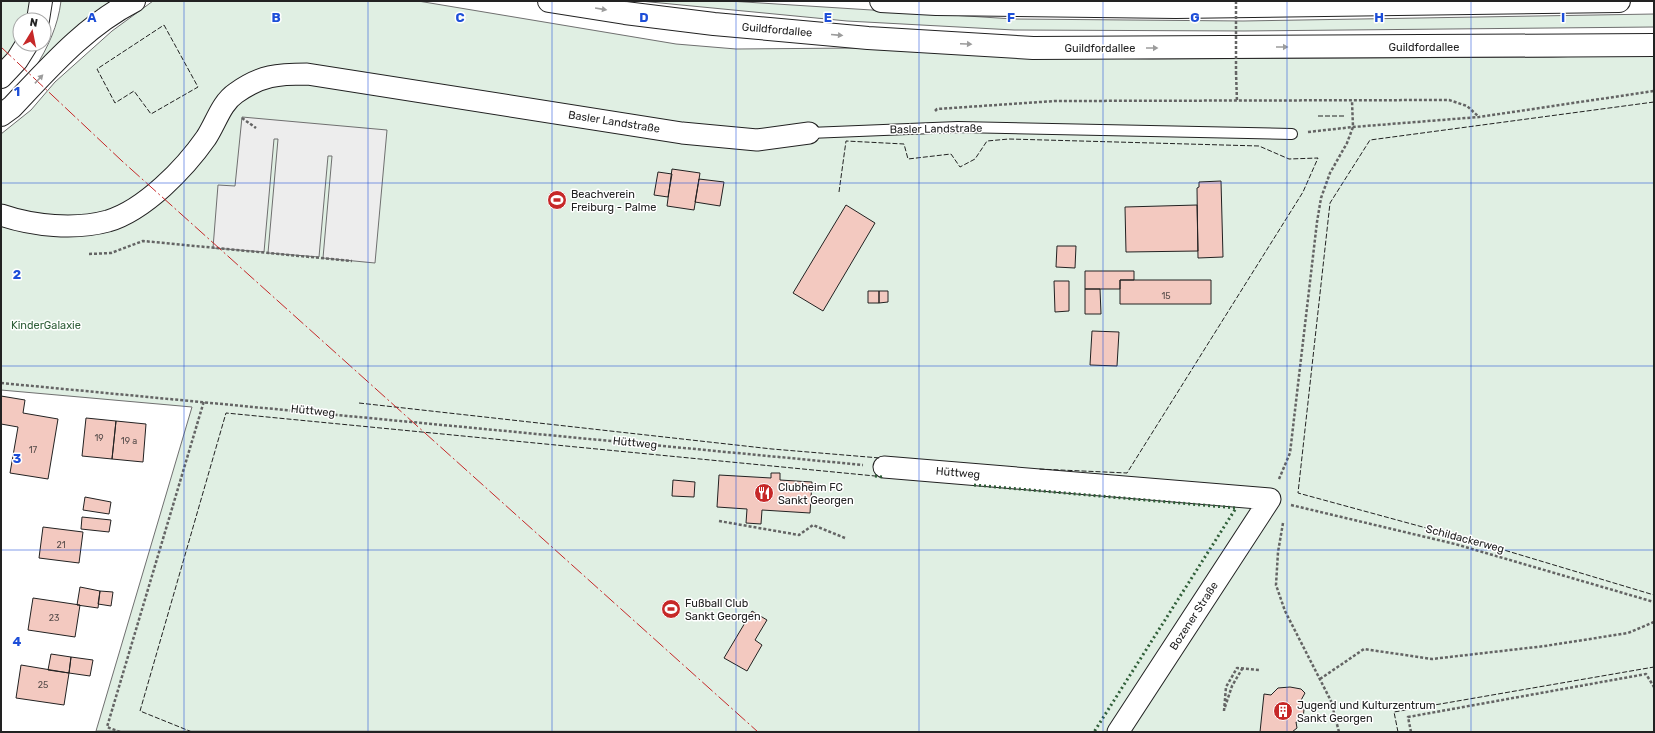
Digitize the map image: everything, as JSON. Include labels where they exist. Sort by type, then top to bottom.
[{"type":"highway","points":[[39,12],[41,1]]},
{"type":"highway","points":[[1,115],[12,107],[82,35],[118,9],[134,1]]},
{"type":"highway","name":"Guildfordallee","points":[[549,1],[625,13],[714,24],[868,38],[1033,48],[1654,45]]},
{"type":"highway","points":[[881,1],[936,4],[1176,7],[1619,1]]},
{"type":"highway","points":[[1,77],[17,60],[22,52]]},
{"type":"street","name":"Basler Landstraße","points":[[1,215],[17,220],[72,226],[109,220],[126,212],[149,199],[177,173],[206,137],[223,107],[235,93],[256,82],[278,74],[307,74],[682,133],[757,140],[809,133]]},
{"type":"street","name":"Hüttweg","points":[[884,467],[1270,499]]},
{"type":"street","name":"Bozener Straße","points":[[1118,732],[1270,499]]},
{"type":"lane","name":"Basler Landstraße","points":[[809,133],[966,127],[1292,134]]},
{"type":"path","points":[[1236,1],[1236,102]]},
{"type":"path","points":[[1292,134],[1338,130],[1353,126],[1479,117],[1654,91]]},
{"type":"path","points":[[910,129],[937,109],[1055,101],[1236,102],[1449,100],[1466,106],[1479,117]]},
{"type":"path","points":[[1270,499],[1290,453],[1316,222],[1321,198],[1330,174],[1353,126],[1352,101]]},
{"type":"path","points":[[89,254],[111,253],[143,241],[352,261]]},
{"type":"path","name":"Hüttweg","points":[[1,383],[204,401],[884,467]]},
{"type":"path","points":[[120,732],[107,727],[204,401]]},
{"type":"path","name":"Schildackerweg","points":[[1270,499],[1455,544],[1654,602]]},
{"type":"path","points":[[1283,520],[1278,552],[1276,585],[1285,612],[1331,701],[1339,732]]},
{"type":"path","points":[[719,521],[799,535],[814,525],[844,538]]},
{"type":"path","points":[[1320,679],[1364,649],[1432,659],[1546,646],[1628,633],[1654,622]]},
{"type":"path","points":[[1242,669],[1232,686],[1224,711],[1228,682],[1237,668],[1260,670]]},
{"type":"path","points":[[1411,732],[1408,717],[1646,674],[1654,686]]},
{"type":"green space","points":[[1,1],[33,1],[30,12],[12,12],[12,49],[1,63]]},
{"type":"green space","points":[[61,1],[116,1],[35,68],[44,52],[52,52],[52,36],[60,10]]},
{"type":"green space","name":"KinderGalaxie","points":[[153,1],[418,1],[676,44],[736,49],[858,48],[1030,57],[1152,59],[1551,57],[1654,54],[1654,732],[96,731],[192,407],[1,390],[1,134],[31,110],[55,82],[112,31]]},
{"type":"green space","points":[[640,1],[729,1],[1014,19],[1243,21],[1654,14],[1654,27],[1244,31],[1014,30],[847,21]]},
{"type":"shaded area","points":[[242,117],[387,130],[375,263],[323,258],[332,156],[328,156],[319,257],[268,253],[278,139],[274,139],[264,252],[213,248],[218,185],[235,186]]},
{"type":"building","points":[[672,169],[700,173],[694,210],[667,206]]},
{"type":"building","points":[[658,172],[672,174],[668,197],[654,195]]},
{"type":"building","points":[[699,179],[724,182],[720,206],[695,202]]},
{"type":"building","points":[[1221,181],[1223,257],[1198,258],[1197,188],[1199,187],[1199,182]]},
{"type":"building","points":[[846,205],[875,223],[823,311],[793,293]]},
{"type":"building","points":[[1197,205],[1198,251],[1126,252],[1125,207]]},
{"type":"building","points":[[1057,246],[1076,246],[1075,268],[1056,267]]},
{"type":"building","points":[[1085,271],[1134,271],[1134,280],[1120,280],[1120,289],[1085,289]]},
{"type":"building","points":[[1120,280],[1211,280],[1211,304],[1120,304]]},
{"type":"building","points":[[1054,281],[1069,281],[1069,311],[1055,312]]},
{"type":"building","points":[[1085,289],[1100,289],[1101,314],[1085,314]]},
{"type":"building","points":[[868,291],[879,291],[879,303],[868,303]]},
{"type":"building","points":[[879,291],[888,291],[888,302],[879,303]]},
{"type":"building","points":[[1092,331],[1119,332],[1117,366],[1090,365]]},
{"type":"building","points":[[1,396],[25,400],[23,413],[58,419],[48,479],[10,473],[18,427],[1,424]]},
{"type":"building","points":[[86,418],[116,421],[112,459],[82,456]]},
{"type":"building","points":[[116,421],[146,424],[143,462],[112,459]]},
{"type":"building","name":"Clubheim FC Sankt Georgen","points":[[771,473],[780,473],[780,480],[812,482],[810,513],[762,510],[761,524],[746,523],[747,509],[717,507],[719,475],[771,478]]},
{"type":"building","points":[[673,480],[695,482],[694,497],[672,496]]},
{"type":"building","points":[[85,497],[111,502],[109,514],[83,510]]},
{"type":"building","points":[[82,517],[111,520],[109,532],[81,529]]},
{"type":"building","points":[[43,527],[83,532],[79,563],[39,558]]},
{"type":"building","points":[[80,587],[100,591],[98,608],[77,605]]},
{"type":"building","points":[[100,591],[113,592],[111,606],[98,604]]},
{"type":"building","points":[[33,598],[80,605],[75,637],[28,630]]},
{"type":"building","points":[[752,611],[767,620],[755,640],[762,645],[747,671],[724,658]]},
{"type":"building","points":[[51,654],[71,657],[69,673],[48,670]]},
{"type":"building","points":[[71,657],[93,660],[90,676],[69,673]]},
{"type":"building","points":[[21,665],[69,673],[64,705],[16,698]]},
{"type":"building","name":"Jugend und Kulturzentrum Sankt Georgen","points":[[1290,687],[1301,689],[1305,693],[1300,702],[1304,709],[1303,720],[1296,722],[1297,728],[1292,732],[1260,732],[1264,694],[1271,695],[1278,688]]},
{"type":"hedge","points":[[875,476],[883,477]]},
{"type":"hedge","points":[[974,485],[1236,508],[1094,732]]},
{"type":"fence","points":[[164,25],[198,87],[151,114],[134,91],[115,103],[97,69],[164,25]]},
{"type":"fence","points":[[1654,102],[1370,140],[1330,203],[1298,493],[1474,541],[1654,595]]},
{"type":"fence","points":[[1318,116],[1345,116]]},
{"type":"fence","points":[[839,192],[846,141],[904,144],[908,159],[951,154],[960,167],[975,159],[987,141],[1009,139],[1259,146],[1289,159],[1318,158],[1303,192],[1127,473],[1038,469]]},
{"type":"fence","points":[[359,403],[772,449],[880,458]]},
{"type":"fence","points":[[192,732],[140,711],[226,413],[875,476]]},
{"type":"fence","points":[[1398,732],[1394,712],[1654,667]]},
{"type":"power","points":[[1,47],[122,161],[758,732]]},
{"type":"place","name":"Beachverein Freiburg - Palme","points":[[557,200]]},
{"type":"place","name":"Clubheim FC Sankt Georgen","points":[[764,493]]},
{"type":"place","name":"Fußball Club Sankt Georgen","points":[[671,609]]},
{"type":"place","name":"Jugend und Kulturzentrum Sankt Georgen","points":[[1283,711]]}]
